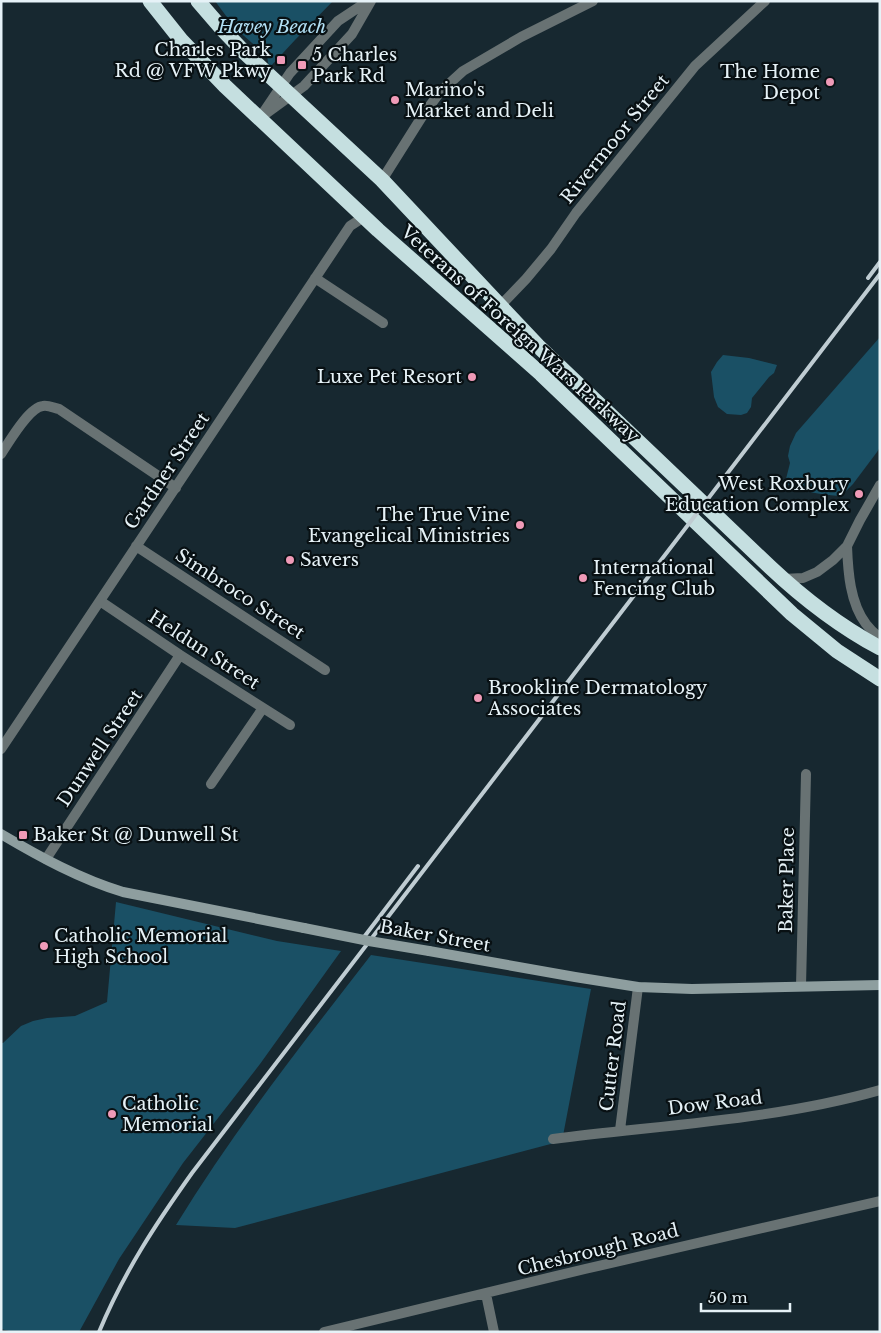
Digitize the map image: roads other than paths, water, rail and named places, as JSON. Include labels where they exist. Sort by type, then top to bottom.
[{"type":"highway","name":"Veterans of Foreign Wars Parkway","points":[[150,1],[170,27],[225,86],[364,217],[541,374],[800,622],[847,658],[880,679]]},
{"type":"highway","name":"Veterans of Foreign Wars Parkway","points":[[198,1],[230,38],[382,180],[500,306],[554,360],[783,579],[802,597],[838,624],[880,648]]},
{"type":"street","points":[[286,91],[290,73],[338,21],[369,1]]},
{"type":"street","points":[[260,118],[286,91],[304,86],[352,34],[369,1]]},
{"type":"street","points":[[382,180],[423,115],[440,92],[464,71],[521,36],[593,1]]},
{"type":"street","name":"Rivermoor Street","points":[[500,306],[551,249],[576,213],[695,66],[765,1]]},
{"type":"street","name":"Gardner Street","points":[[1,749],[350,226],[364,217]]},
{"type":"street","points":[[315,278],[383,323]]},
{"type":"street","points":[[1,454],[27,417],[36,408],[44,406],[59,410],[176,488]]},
{"type":"street","points":[[783,579],[803,578],[817,572],[833,560],[847,546],[880,485]]},
{"type":"street","name":"Simbroco Street","points":[[136,546],[325,670]]},
{"type":"street","points":[[847,546],[848,571],[855,603],[865,623],[880,638]]},
{"type":"street","name":"Heldun Street","points":[[100,600],[180,656],[290,725]]},
{"type":"street","name":"Dunwell Street","points":[[46,859],[180,656]]},
{"type":"street","points":[[211,784],[263,708]]},
{"type":"street","name":"Baker Place","points":[[801,986],[806,774]]},
{"type":"street","name":"Baker Street","points":[[1,834],[76,875],[123,892],[369,941],[576,978],[638,986],[692,989],[880,985]]},
{"type":"street","name":"Cutter Road","points":[[620,1130],[638,986]]},
{"type":"street","name":"Dow Road","points":[[553,1139],[770,1113],[880,1090]]},
{"type":"street","name":"Chesbrough Road","points":[[324,1332],[640,1256],[880,1201]]},
{"type":"street","points":[[486,1294],[494,1332]]},
{"type":"railway","points":[[868,278],[880,262]]},
{"type":"railway","points":[[99,1332],[119,1289],[141,1250],[165,1211],[192,1173],[880,274]]},
{"type":"railway","points":[[361,941],[418,866]]},
{"type":"place","name":"Charles Park Rd @ VFW Pkwy","points":[[281,60]]},
{"type":"place","name":"5 Charles Park Rd","points":[[302,65]]},
{"type":"place","name":"The Home Depot","points":[[830,82]]},
{"type":"place","name":"Marino's Market and Deli","points":[[395,100]]},
{"type":"place","name":"Luxe Pet Resort","points":[[472,377]]},
{"type":"place","name":"West Roxbury Education Complex","points":[[859,494]]},
{"type":"place","name":"The True Vine Evangelical Ministries","points":[[520,525]]},
{"type":"place","name":"Savers","points":[[290,560]]},
{"type":"place","name":"International Fencing Club","points":[[583,578]]},
{"type":"place","name":"Brookline Dermatology Associates","points":[[478,698]]},
{"type":"place","name":"Baker St @ Dunwell St","points":[[23,835]]},
{"type":"place","name":"Catholic Memorial High School","points":[[44,946]]},
{"type":"place","name":"Catholic Memorial","points":[[112,1114]]},
{"type":"park label","name":"Havey Beach","points":[[272,27]]}]
